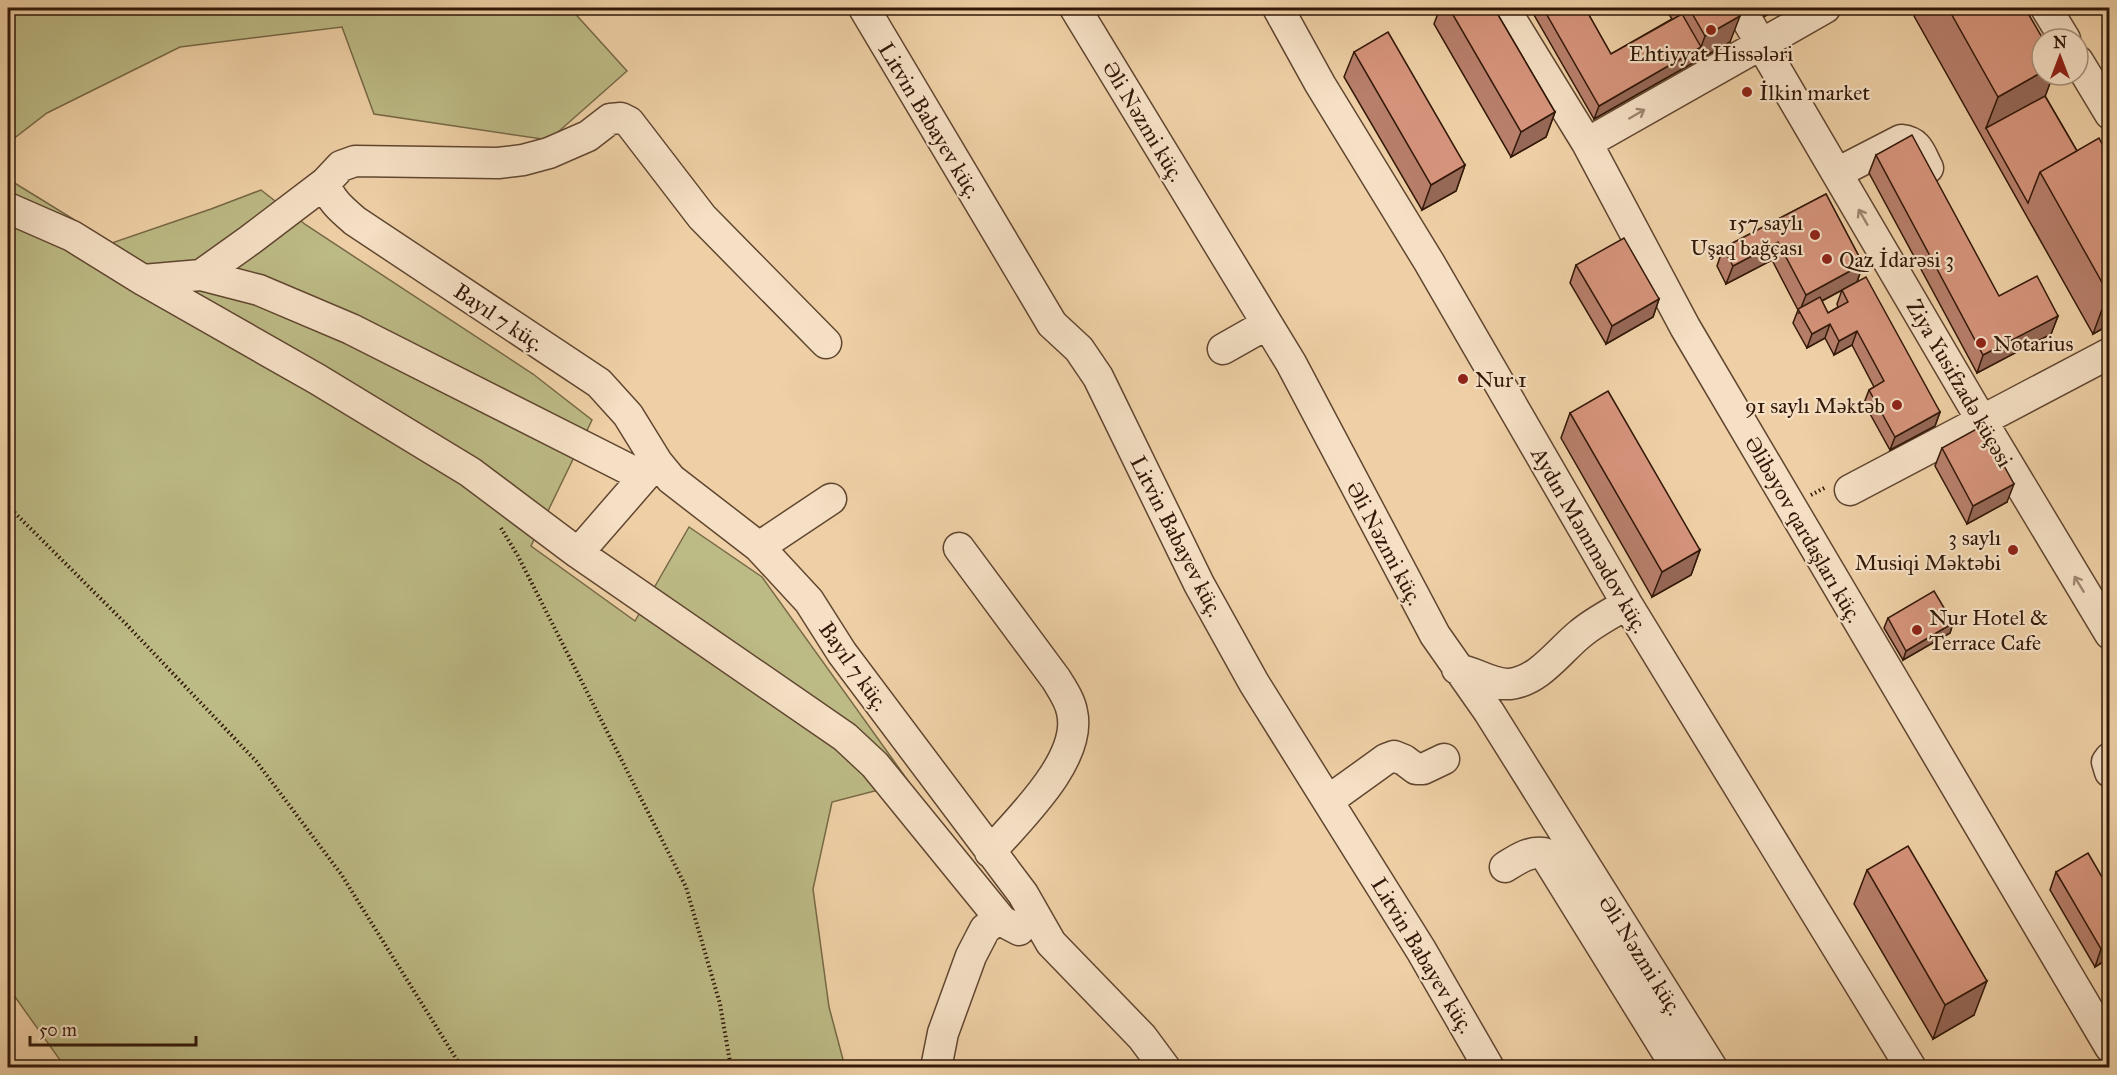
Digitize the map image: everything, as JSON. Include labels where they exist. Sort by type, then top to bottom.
[{"type":"street","name":"Litvin Babayev küç.","points":[[864,8],[1052,324],[1079,349],[1098,377],[1199,584],[1254,683],[1421,950],[1489,1068]]},
{"type":"street","name":"Əli Nəzmi küç.","points":[[1075,8],[1291,363],[1421,612],[1457,669],[1489,712],[1712,1068]]},
{"type":"street","name":"Aydın Məmmədov küç.","points":[[1278,8],[1320,84],[1429,262],[1627,604],[1911,1068]]},
{"type":"street","name":"Əlibəyov qardaşları küç.","points":[[1504,8],[1587,143],[1686,327],[2109,1047]]},
{"type":"street","name":"Ziya Yusifzadə küçəsi","points":[[1740,8],[2109,634]]},
{"type":"street","points":[[1587,143],[1825,8]]},
{"type":"street","points":[[2046,8],[2058,27]]},
{"type":"street","points":[[2090,82],[2109,114]]},
{"type":"street","points":[[201,275],[325,183],[341,166],[355,161],[498,163],[523,160],[559,149],[588,136],[610,119],[621,118],[630,122],[702,217],[826,343]]},
{"type":"street","points":[[1837,173],[1900,140],[1911,141],[1939,186]]},
{"type":"street","name":"Bayıl 7 küç.","points":[[325,183],[333,202],[355,221],[599,383],[628,415],[650,469],[671,479],[759,547],[809,601],[842,653],[1023,894],[1051,943],[1142,1037],[1165,1068]]},
{"type":"street","points":[[8,208],[72,236],[470,471],[578,553],[845,737],[875,765],[1002,921],[993,923],[985,929],[971,956],[944,1033],[936,1068]]},
{"type":"street","points":[[143,280],[201,275],[259,290],[351,329],[650,469],[578,553]]},
{"type":"street","points":[[1223,349],[1267,324]]},
{"type":"street","points":[[1851,493],[2109,353]]},
{"type":"street","points":[[759,547],[831,499]]},
{"type":"street","points":[[959,548],[1056,678],[1069,701],[1073,714],[1074,733],[1055,773],[990,852]]},
{"type":"street","points":[[1457,669],[1469,671],[1495,683],[1512,684],[1531,677],[1581,633],[1627,604]]},
{"type":"street","points":[[1329,800],[1386,759],[1394,756],[1416,769],[1423,769],[1444,759]]},
{"type":"street","points":[[2109,758],[2107,762],[2109,772]]},
{"type":"street","points":[[1505,867],[1527,854],[1544,853],[1677,1068]]},
{"type":"street","name":"Bayıl 7 küç.","points":[[1002,921],[1051,943]]},
{"type":"path","points":[[1791,507],[1851,493]]},
{"type":"path","points":[[8,506],[126,624],[256,761],[341,874],[462,1068]]},
{"type":"path","points":[[500,528],[518,556],[686,887],[720,1004],[731,1068]]},
{"type":"shaded area","points":[[8,8],[570,8],[627,71],[549,140],[374,114],[342,27],[180,47],[47,113],[8,143]]},
{"type":"shaded area","points":[[8,179],[112,243],[261,190],[306,225],[533,374],[592,420],[531,546],[635,621],[689,527],[762,577],[909,782],[832,802],[813,889],[829,1007],[845,1067],[65,1067],[8,987]]},
{"type":"building","points":[[1449,8],[1494,8],[1555,112],[1521,132]]},
{"type":"building","points":[[1543,8],[1585,8],[1611,54],[1682,14],[1701,47],[1599,106]]},
{"type":"building","points":[[1689,8],[1735,8],[1740,16],[1705,36]]},
{"type":"building","points":[[1948,8],[2025,8],[2036,27],[2030,27],[2030,79],[1998,97]]},
{"type":"building","points":[[1388,32],[1465,165],[1431,185],[1354,52]]},
{"type":"building","points":[[2045,96],[2077,151],[2040,172],[2028,203],[1986,128]]},
{"type":"building","points":[[1912,135],[1999,296],[2037,276],[2058,316],[1983,355],[1876,155]]},
{"type":"building","points":[[2099,138],[2109,157],[2108,293],[2040,172]]},
{"type":"building","points":[[1826,194],[1863,264],[1806,295],[1778,242],[1733,266],[1723,248]]},
{"type":"building","points":[[1624,238],[1659,299],[1612,326],[1576,265]]},
{"type":"building","points":[[1866,277],[1940,412],[1895,437],[1869,390],[1884,381],[1857,331],[1839,341],[1830,324],[1812,334],[1798,309],[1820,297],[1828,313],[1848,302],[1842,290]]},
{"type":"building","points":[[1608,391],[1700,550],[1662,572],[1570,413]]},
{"type":"building","points":[[1982,426],[2014,484],[1973,506],[1942,448]]},
{"type":"building","name":"Nur Hotel & Terrace Cafe","points":[[1934,591],[1953,623],[1906,651],[1888,618]]},
{"type":"building","points":[[1908,846],[1987,981],[1945,1005],[1867,870]]},
{"type":"building","points":[[2088,853],[2109,889],[2109,944],[2101,949],[2056,872]]},
{"type":"place","name":"Ehtiyyat Hissələri","points":[[1711,30]]},
{"type":"place","name":"İlkin market","points":[[1747,92]]},
{"type":"place","name":"157 saylı Uşaq bağçası","points":[[1815,235]]},
{"type":"place","name":"Qaz İdarəsi 3","points":[[1827,259]]},
{"type":"place","name":"Notarius","points":[[1981,343]]},
{"type":"place","name":"Nur 1","points":[[1463,379]]},
{"type":"place","name":"91 saylı Məktəb","points":[[1897,405]]},
{"type":"place","name":"3 saylı Musiqi Məktəbi","points":[[2013,550]]},
{"type":"place","name":"Nur Hotel & Terrace Cafe","points":[[1917,630]]}]
